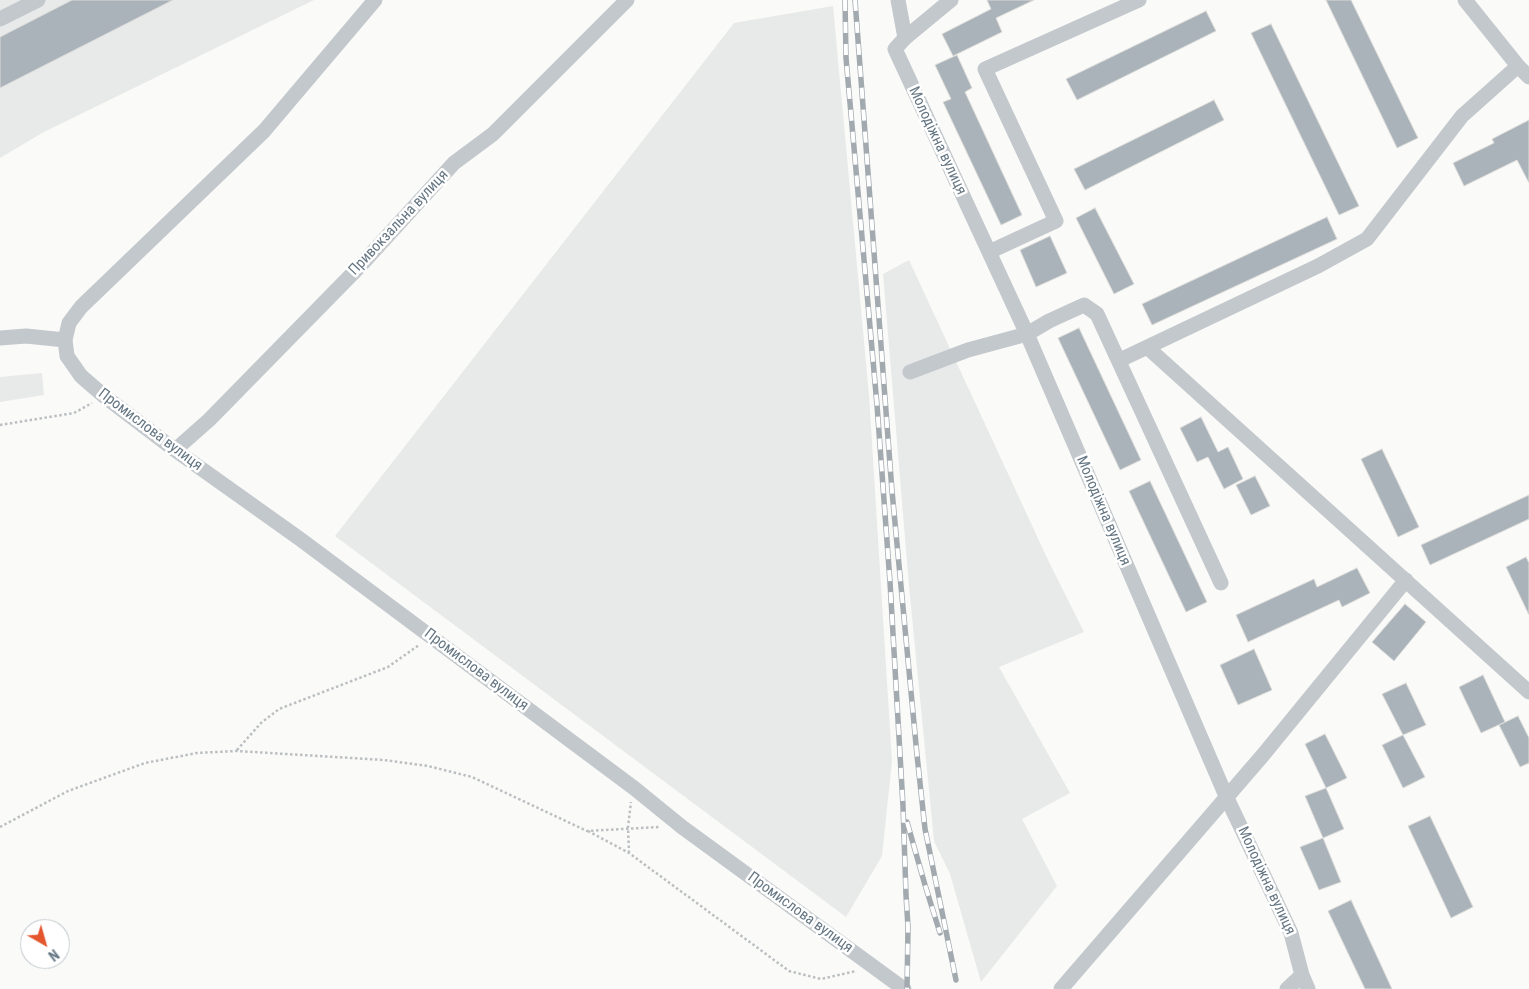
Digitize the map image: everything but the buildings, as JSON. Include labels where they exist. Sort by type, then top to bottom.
[{"type":"street","points":[[0,19],[38,0]]},
{"type":"street","points":[[0,338],[26,336],[65,340],[69,322],[81,307],[264,131],[375,0]]},
{"type":"street","name":"Привокзальна вулиця","points":[[175,450],[210,420],[320,307],[454,163],[493,134],[627,0]]},
{"type":"street","points":[[898,0],[905,38],[951,0]]},
{"type":"street","points":[[989,252],[1056,220],[985,69],[1139,0]]},
{"type":"street","points":[[1465,0],[1529,77]]},
{"type":"street","name":"Молодіжна вулиця","points":[[905,38],[895,49],[1027,334],[1226,796],[1291,933],[1302,975],[1308,989]]},
{"type":"street","points":[[1120,360],[1318,266],[1367,239],[1462,116],[1518,66]]},
{"type":"street","points":[[910,372],[968,350],[1027,334],[1049,320],[1084,305],[1097,314],[1120,360],[1221,582]]},
{"type":"street","name":"Промислова вулиця","points":[[65,340],[67,356],[81,376],[104,396],[175,450],[300,539],[634,788],[682,827],[904,989]]},
{"type":"street","points":[[1147,347],[1529,692]]},
{"type":"street","points":[[1061,989],[1262,755],[1406,580]]},
{"type":"street","points":[[1287,989],[1302,975]]},
{"type":"path","points":[[0,425],[74,413],[104,396]]},
{"type":"path","points":[[237,751],[261,723],[279,709],[388,667],[431,637]]},
{"type":"path","points":[[0,827],[68,791],[145,763],[197,753],[237,751],[384,760],[428,766],[472,777],[587,831],[629,853],[789,971],[822,979],[874,968]]},
{"type":"path","points":[[629,853],[628,828],[634,788]]},
{"type":"path","points":[[587,831],[682,827]]},
{"type":"shaded area","points":[[0,0],[314,0],[44,132],[0,158]]},
{"type":"shaded area","points":[[833,6],[869,395],[892,761],[882,856],[846,917],[335,536],[734,23]]},
{"type":"shaded area","points":[[909,260],[1048,560],[1084,632],[999,667],[1070,793],[1022,819],[1057,886],[981,982],[950,874],[934,841],[909,586],[883,274]]},
{"type":"shaded area","points":[[42,373],[44,395],[0,402],[0,377]]},
{"type":"railway","points":[[845,0],[846,58],[877,405],[890,582],[903,806],[908,927],[907,989]]},
{"type":"railway","points":[[855,0],[892,491],[917,755],[925,829],[956,980]]},
{"type":"railway","points":[[907,822],[940,933]]}]
